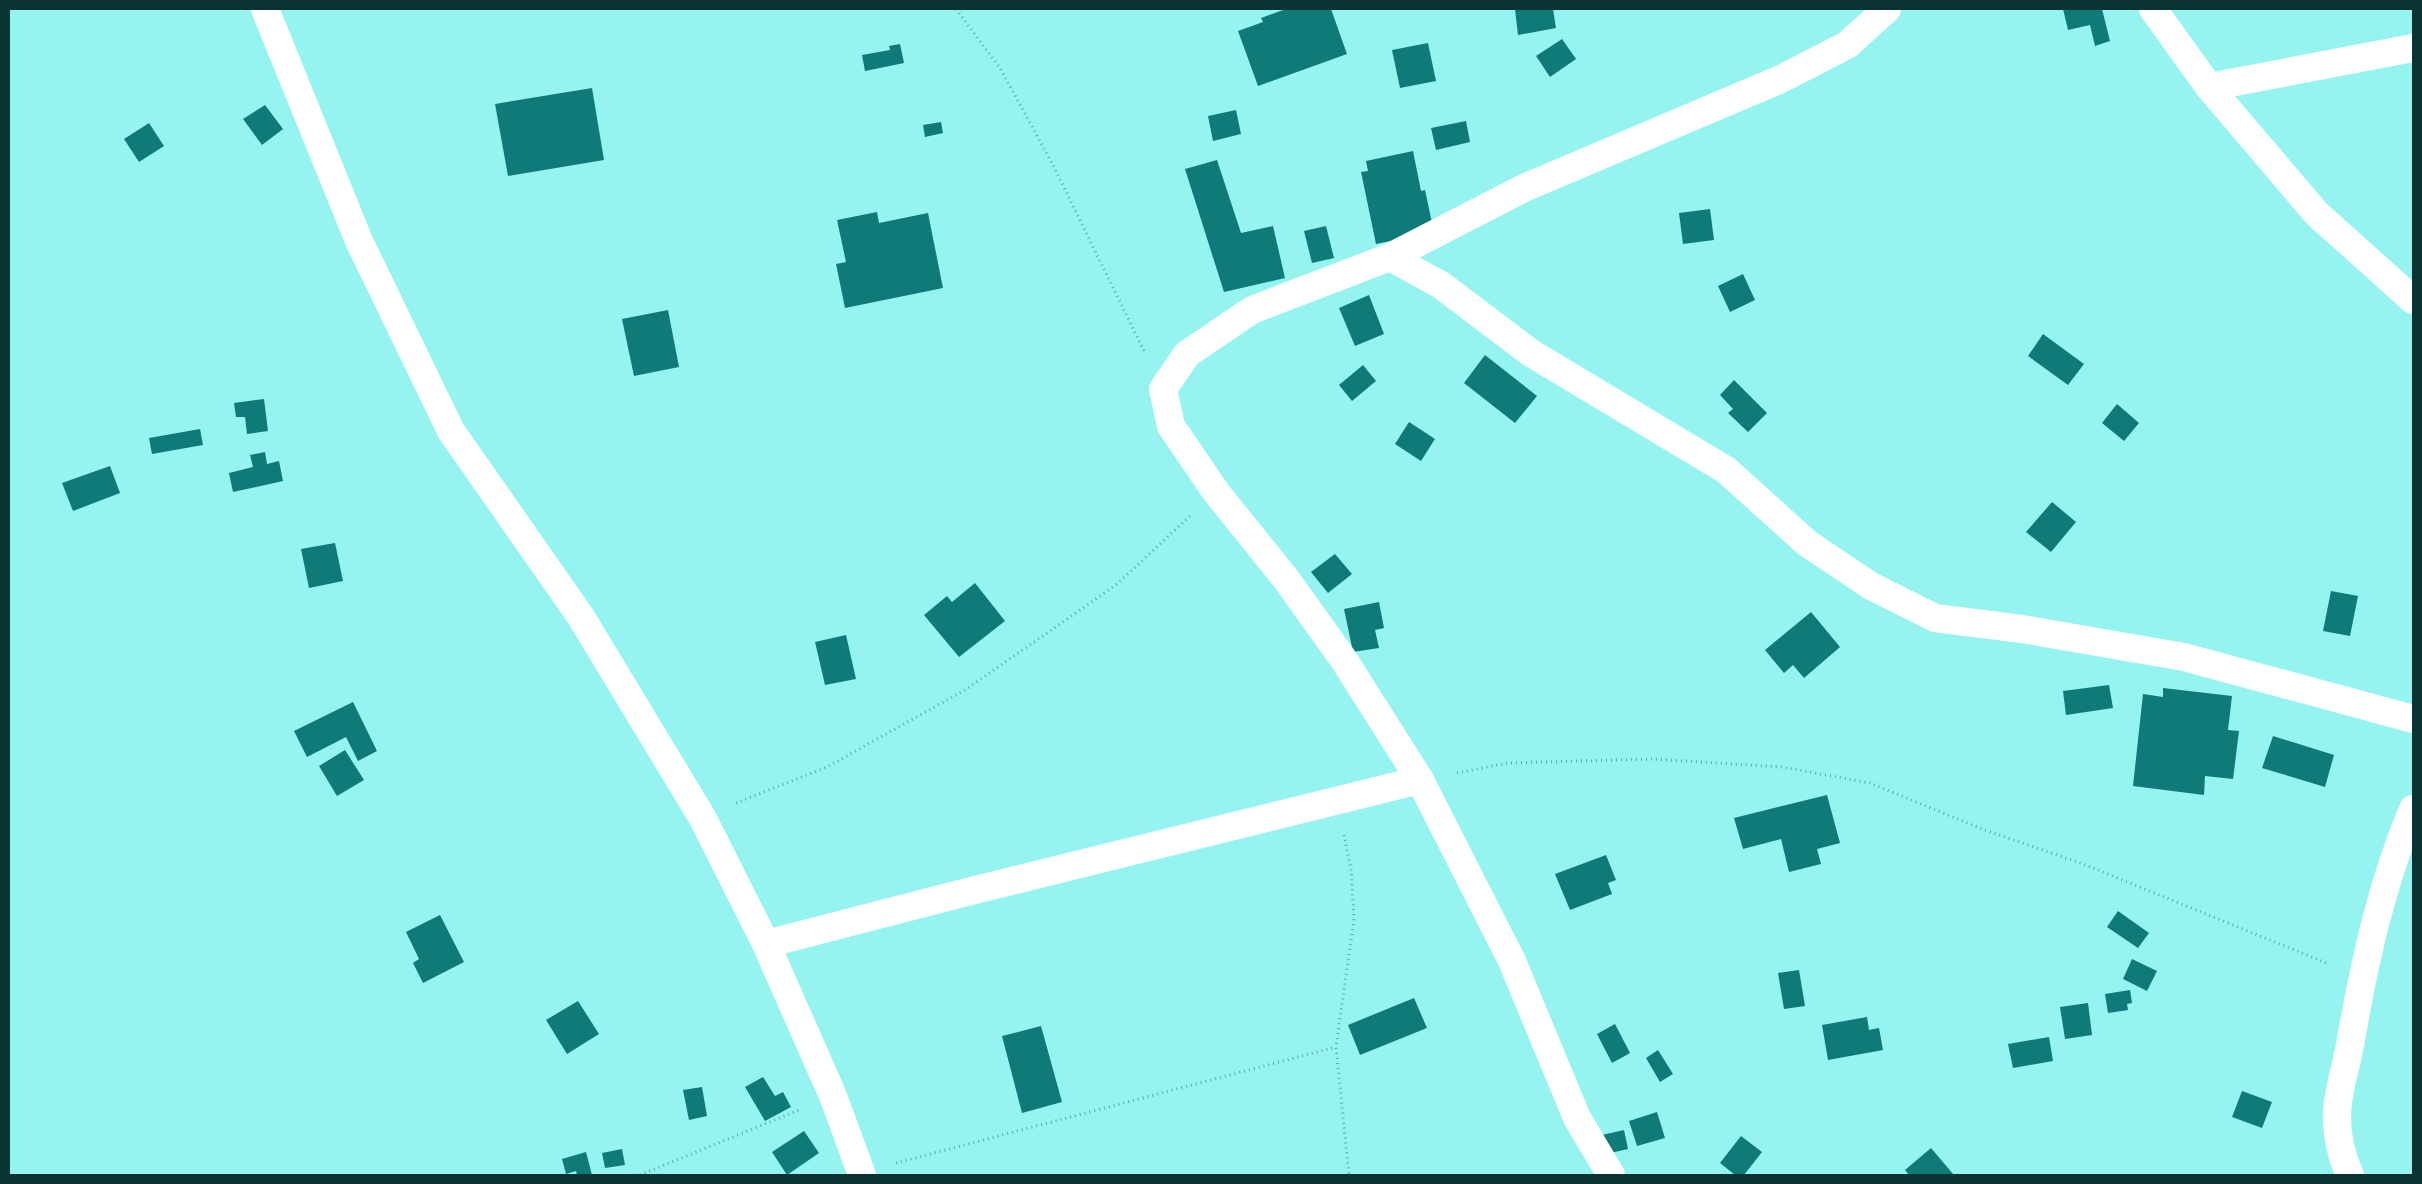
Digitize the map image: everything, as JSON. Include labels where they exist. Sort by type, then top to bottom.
[{"type":"street","points":[[265,9],[359,241],[451,431],[581,617],[702,817],[766,944],[833,1096],[861,1174]]},
{"type":"street","points":[[1612,1175],[1578,1118],[1512,961],[1420,780],[1344,660],[1286,579],[1216,492],[1171,426],[1163,389],[1187,354],[1252,310],[1390,257],[1526,187],[1781,79],[1847,45],[1887,9]]},
{"type":"street","points":[[2153,9],[2208,87],[2317,214],[2413,300]]},
{"type":"street","points":[[2208,87],[2413,48]]},
{"type":"street","points":[[1390,257],[1441,285],[1531,353],[1726,470],[1807,542],[1871,586],[1935,618],[2022,629],[2184,657],[2413,720]]},
{"type":"street","points":[[766,944],[967,892],[1420,780]]},
{"type":"street","points":[[2350,1175],[2343,1161],[2337,1116],[2362,977],[2395,852],[2413,809]]},
{"type":"path","points":[[956,9],[1000,68],[1053,165],[1163,389]]},
{"type":"path","points":[[702,817],[827,767],[965,690],[1116,585],[1216,492]]},
{"type":"path","points":[[1420,780],[1508,763],[1652,759],[1782,767],[1870,783],[1982,829],[2083,864],[2362,977]]},
{"type":"path","points":[[1336,801],[1351,869],[1354,919],[1336,1047],[1349,1175]]},
{"type":"path","points":[[861,1174],[1336,1047]]},
{"type":"path","points":[[640,1175],[833,1096]]},
{"type":"building","points":[[1286,9],[1331,9],[1347,54],[1258,86],[1238,31],[1263,22],[1261,18]]},
{"type":"building","points":[[1515,9],[1553,9],[1556,28],[1518,35]]},
{"type":"building","points":[[2063,9],[2102,9],[2110,41],[2095,46],[2090,25],[2068,30]]},
{"type":"building","points":[[1562,39],[1576,59],[1550,77],[1536,56]]},
{"type":"building","points":[[1428,43],[1436,81],[1400,88],[1392,50]]},
{"type":"building","points":[[900,44],[904,63],[865,71],[862,55],[890,50],[889,46]]},
{"type":"building","points":[[592,88],[604,160],[508,176],[495,104]]},
{"type":"building","points":[[265,105],[283,129],[262,145],[243,119]]},
{"type":"building","points":[[1236,110],[1241,134],[1213,141],[1208,116]]},
{"type":"building","points":[[1466,121],[1470,142],[1436,150],[1431,128]]},
{"type":"building","points":[[941,122],[943,133],[925,137],[923,125]]},
{"type":"building","points":[[149,123],[164,146],[139,162],[124,139]]},
{"type":"building","points":[[1413,151],[1421,191],[1425,190],[1434,232],[1376,244],[1361,172],[1368,171],[1366,161]]},
{"type":"building","points":[[1217,160],[1241,233],[1273,226],[1285,278],[1224,292],[1185,169]]},
{"type":"building","points":[[1710,209],[1714,240],[1683,244],[1679,213]]},
{"type":"building","points":[[877,212],[879,223],[928,213],[943,288],[845,308],[836,264],[846,262],[837,220]]},
{"type":"building","points":[[1326,226],[1334,258],[1312,263],[1304,231]]},
{"type":"building","points":[[1743,274],[1755,300],[1730,312],[1718,286]]},
{"type":"building","points":[[1369,295],[1384,334],[1355,346],[1339,308]]},
{"type":"building","points":[[668,310],[679,367],[634,376],[622,319]]},
{"type":"building","points":[[2043,334],[2084,364],[2068,385],[2028,356]]},
{"type":"building","points":[[1485,355],[1537,396],[1515,423],[1464,383]]},
{"type":"building","points":[[1363,365],[1376,381],[1352,401],[1339,385]]},
{"type":"building","points":[[1734,380],[1767,413],[1748,432],[1728,413],[1733,409],[1720,395]]},
{"type":"building","points":[[264,399],[268,431],[247,434],[245,417],[236,417],[234,403]]},
{"type":"building","points":[[2117,404],[2139,423],[2124,441],[2102,423]]},
{"type":"building","points":[[1409,422],[1435,439],[1421,461],[1395,444]]},
{"type":"building","points":[[200,429],[203,445],[152,454],[149,438]]},
{"type":"building","points":[[265,452],[267,464],[279,461],[283,481],[233,492],[229,473],[253,467],[250,455]]},
{"type":"building","points":[[110,466],[120,493],[73,511],[62,483]]},
{"type":"building","points":[[2052,502],[2076,522],[2051,552],[2026,532]]},
{"type":"building","points":[[335,543],[343,581],[309,588],[301,549]]},
{"type":"building","points":[[1335,554],[1352,574],[1328,593],[1311,572]]},
{"type":"building","points":[[975,583],[1005,621],[959,657],[924,615],[947,596],[952,602]]},
{"type":"building","points":[[2331,591],[2358,596],[2350,636],[2323,631]]},
{"type":"building","points":[[1379,602],[1384,628],[1375,630],[1379,648],[1353,652],[1344,609]]},
{"type":"building","points":[[1811,612],[1840,647],[1804,678],[1793,665],[1784,673],[1765,650]]},
{"type":"building","points":[[846,635],[856,679],[825,685],[815,642]]},
{"type":"building","points":[[2109,685],[2113,708],[2066,715],[2063,691]]},
{"type":"building","points":[[2163,688],[2232,696],[2228,730],[2239,731],[2233,779],[2205,776],[2204,795],[2133,786],[2143,694],[2163,697]]},
{"type":"building","points":[[353,702],[377,751],[358,761],[346,737],[307,757],[294,731]]},
{"type":"building","points":[[2273,736],[2334,755],[2325,787],[2262,768]]},
{"type":"building","points":[[345,750],[364,780],[337,796],[319,766]]},
{"type":"building","points":[[1827,795],[1840,843],[1817,849],[1821,864],[1789,872],[1781,839],[1743,849],[1734,818]]},
{"type":"building","points":[[1606,855],[1616,880],[1608,883],[1612,894],[1570,910],[1555,874]]},
{"type":"building","points":[[2118,911],[2149,933],[2138,948],[2107,927]]},
{"type":"building","points":[[440,915],[464,962],[423,983],[413,963],[419,959],[406,932]]},
{"type":"building","points":[[2132,959],[2157,971],[2147,991],[2123,979]]},
{"type":"building","points":[[1799,970],[1805,1006],[1784,1009],[1778,973]]},
{"type":"building","points":[[2130,990],[2132,1003],[2127,1004],[2128,1010],[2108,1013],[2105,994]]},
{"type":"building","points":[[1414,998],[1427,1028],[1360,1055],[1348,1025]]},
{"type":"building","points":[[578,1001],[599,1034],[567,1054],[546,1020]]},
{"type":"building","points":[[2088,1003],[2092,1035],[2065,1039],[2060,1007]]},
{"type":"building","points":[[1867,1017],[1869,1030],[1879,1028],[1883,1050],[1828,1060],[1822,1025]]},
{"type":"building","points":[[1615,1024],[1630,1053],[1612,1063],[1597,1034]]},
{"type":"building","points":[[1041,1026],[1062,1102],[1022,1113],[1002,1036]]},
{"type":"building","points":[[2049,1037],[2053,1061],[2013,1068],[2008,1044]]},
{"type":"building","points":[[1658,1050],[1673,1074],[1660,1082],[1646,1058]]},
{"type":"building","points":[[763,1077],[775,1096],[783,1092],[791,1107],[765,1121],[745,1087]]},
{"type":"building","points":[[702,1087],[707,1116],[689,1120],[683,1090]]},
{"type":"building","points":[[2242,1091],[2272,1102],[2262,1128],[2232,1117]]},
{"type":"building","points":[[1657,1112],[1665,1138],[1637,1146],[1629,1121]]},
{"type":"building","points":[[1624,1130],[1628,1149],[1606,1154],[1602,1135]]},
{"type":"building","points":[[804,1131],[819,1153],[787,1175],[772,1152]]},
{"type":"building","points":[[1741,1136],[1762,1152],[1744,1175],[1735,1175],[1720,1163]]},
{"type":"building","points":[[1931,1148],[1954,1175],[1909,1175],[1905,1170]]},
{"type":"building","points":[[622,1149],[625,1165],[605,1168],[602,1153]]},
{"type":"building","points":[[586,1152],[592,1175],[577,1175],[576,1171],[566,1174],[562,1159]]}]
